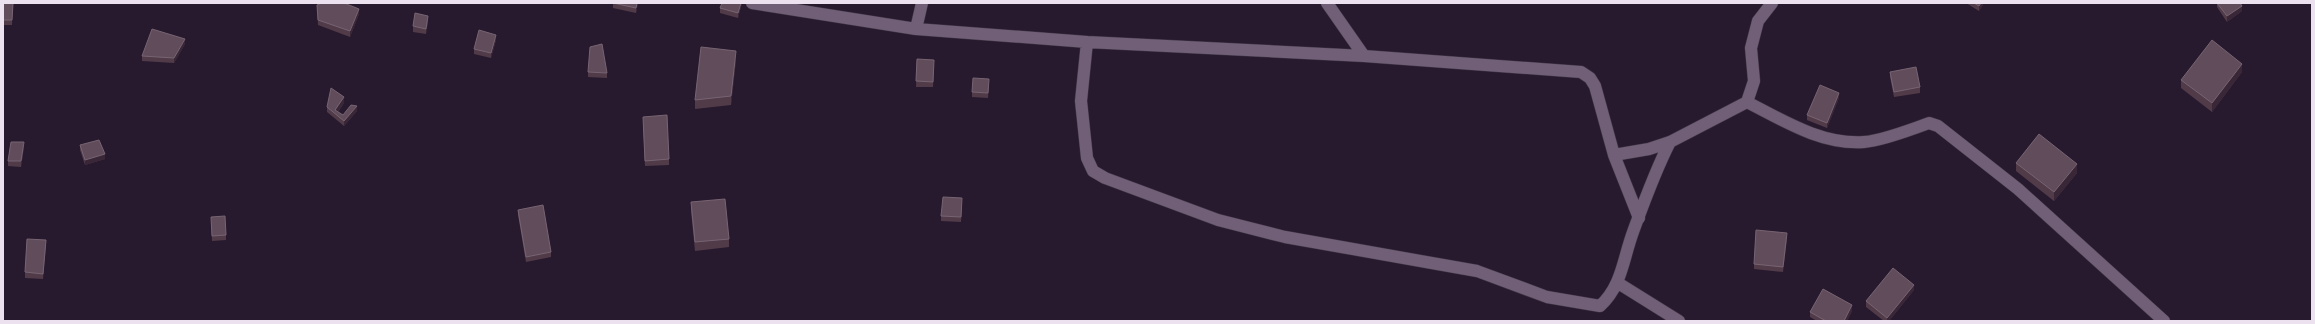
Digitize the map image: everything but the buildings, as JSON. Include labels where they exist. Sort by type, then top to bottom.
[{"type":"street","points":[[752,3],[916,29],[1087,42],[1364,56],[1581,72],[1590,78],[1595,86],[1614,155],[1639,218]]},
{"type":"street","points":[[916,29],[922,3]]},
{"type":"street","points":[[1326,3],[1364,56]]},
{"type":"street","points":[[1614,155],[1649,149],[1670,142],[1747,102],[1754,81],[1751,48],[1758,21],[1772,3]]},
{"type":"street","points":[[1087,42],[1081,101],[1087,158],[1093,171],[1105,178],[1218,220],[1285,237],[1477,271],[1546,297],[1600,306],[1618,283],[1632,233],[1639,218],[1655,170],[1670,142]]},
{"type":"street","points":[[1747,102],[1800,129],[1838,141],[1865,142],[1929,123],[1938,126],[2018,189],[2164,321]]},
{"type":"street","points":[[1618,283],[1679,321]]}]
